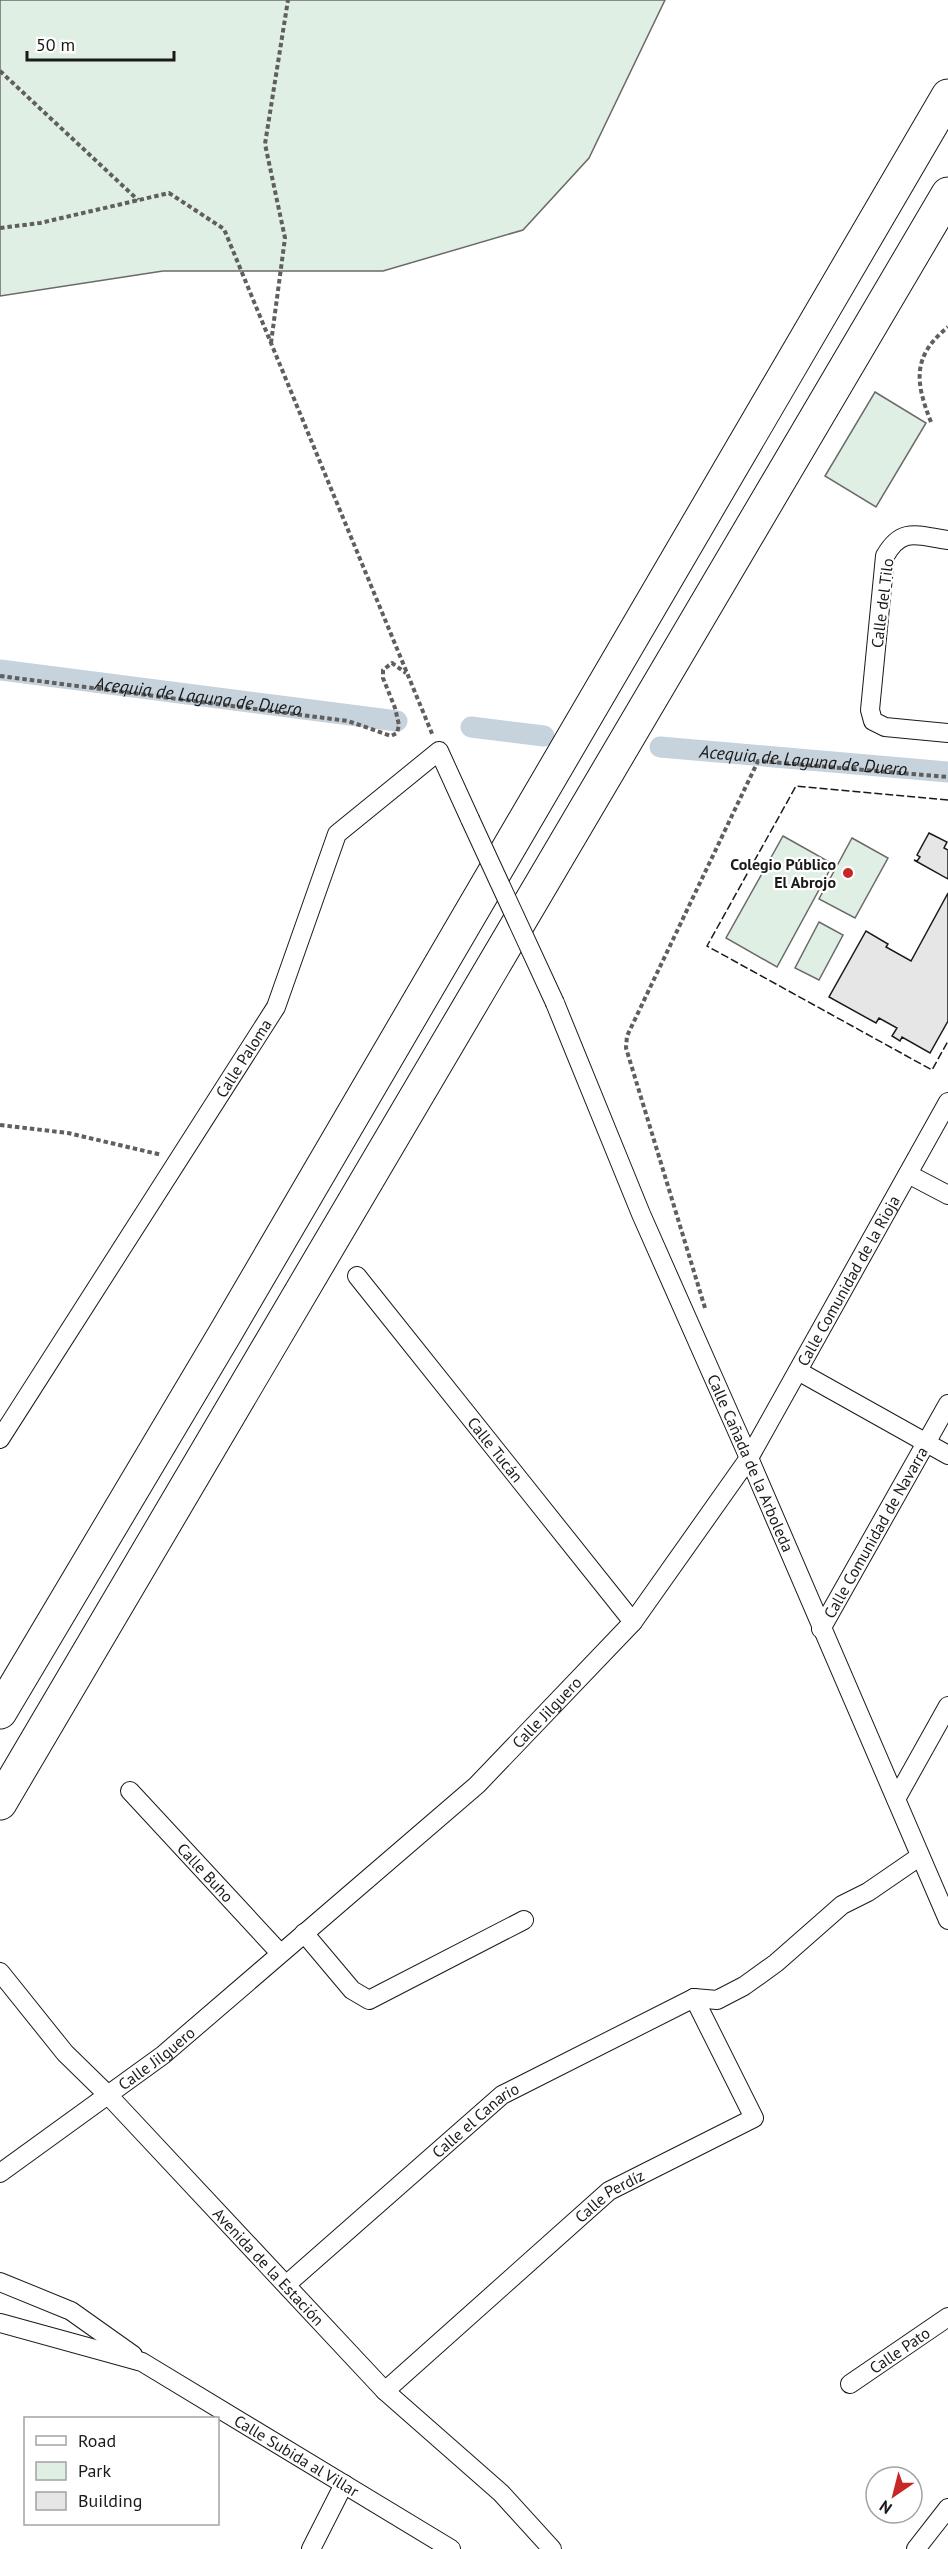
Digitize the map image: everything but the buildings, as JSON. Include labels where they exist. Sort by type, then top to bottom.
[{"type":"highway","points":[[0,1712],[226,1332],[948,96]]},
{"type":"highway","points":[[0,1803],[948,194]]},
{"type":"street","name":"Calle del Tilo","points":[[948,540],[907,535],[894,540],[885,556],[870,710],[873,721],[885,727],[948,733]]},
{"type":"street","name":"Calle Cañada de la Arboleda","points":[[439,751],[555,1003],[641,1215],[749,1458],[948,1920]]},
{"type":"street","name":"Calle Paloma","points":[[0,1438],[276,1007],[338,834],[439,751]]},
{"type":"street","name":"Calle Comunidad de la Rioja","points":[[749,1458],[948,1102]]},
{"type":"street","points":[[908,1174],[948,1195]]},
{"type":"street","name":"Calle Tucán","points":[[357,1276],[633,1622]]},
{"type":"street","points":[[798,1371],[948,1455]]},
{"type":"street","name":"Calle Comunidad de Navarra","points":[[821,1629],[948,1404]]},
{"type":"street","name":"Calle Jilguero","points":[[0,2173],[110,2096],[163,2055],[477,1785],[633,1622],[749,1458]]},
{"type":"street","points":[[896,1799],[948,1706]]},
{"type":"street","name":"Calle Buho","points":[[130,1791],[280,1953]]},
{"type":"street","points":[[694,1998],[717,2000],[744,1986],[776,1963],[842,1905],[868,1892],[919,1857]]},
{"type":"street","points":[[304,1933],[352,1990],[369,2000],[524,1920]]},
{"type":"street","name":"Avenida de la Estación","points":[[0,1972],[65,2053],[110,2096],[385,2391],[501,2493],[550,2548]]},
{"type":"street","name":"Calle el Canario","points":[[287,2284],[502,2096],[694,1998]]},
{"type":"street","name":"Calle Perdíz","points":[[385,2391],[609,2191],[754,2118],[694,1998]]},
{"type":"street","name":"Calle Subida al Villar","points":[[0,2282],[71,2311],[142,2362],[451,2549]]},
{"type":"street","name":"Calle Pato","points":[[850,2384],[948,2317]]},
{"type":"street","name":"Calle Subida al Villar","points":[[0,2323],[142,2362]]},
{"type":"street","points":[[311,2549],[344,2484]]},
{"type":"street","points":[[916,2549],[948,2508]]},
{"type":"path","points":[[271,343],[285,238],[265,144],[288,0]]},
{"type":"path","points":[[0,71],[139,200]]},
{"type":"path","points":[[0,228],[40,223],[169,193],[224,229],[439,751]]},
{"type":"path","points":[[931,422],[918,384],[921,363],[931,343],[948,327]]},
{"type":"path","points":[[0,676],[348,721],[391,736],[397,733],[399,725],[383,678],[384,670],[392,663],[408,675]]},
{"type":"path","points":[[694,1334],[708,1329],[708,1319],[681,1222],[626,1048],[627,1036],[758,761],[948,777]]},
{"type":"path","points":[[0,1125],[68,1133],[166,1156],[180,1156]]},
{"type":"green space","points":[[0,0],[665,0],[589,158],[523,230],[383,271],[163,271],[0,296]]},
{"type":"green space","points":[[875,392],[926,423],[876,507],[825,476]]},
{"type":"green space","points":[[783,836],[833,864],[777,967],[726,938]]},
{"type":"green space","points":[[852,838],[888,858],[855,918],[819,899]]},
{"type":"green space","points":[[819,922],[843,935],[819,980],[795,968]]},
{"type":"waterway","name":"Acequia de Laguna de Duero","points":[[0,670],[397,721]]},
{"type":"waterway","name":"Acequia de Laguna de Duero","points":[[471,727],[544,736]]},
{"type":"waterway","name":"Acequia de Laguna de Duero","points":[[660,747],[948,772]]},
{"type":"fence","points":[[948,800],[796,786],[707,946],[932,1070],[948,1041]]},
{"type":"place","name":"Colegio Público El Abrojo","points":[[848,873]]}]
